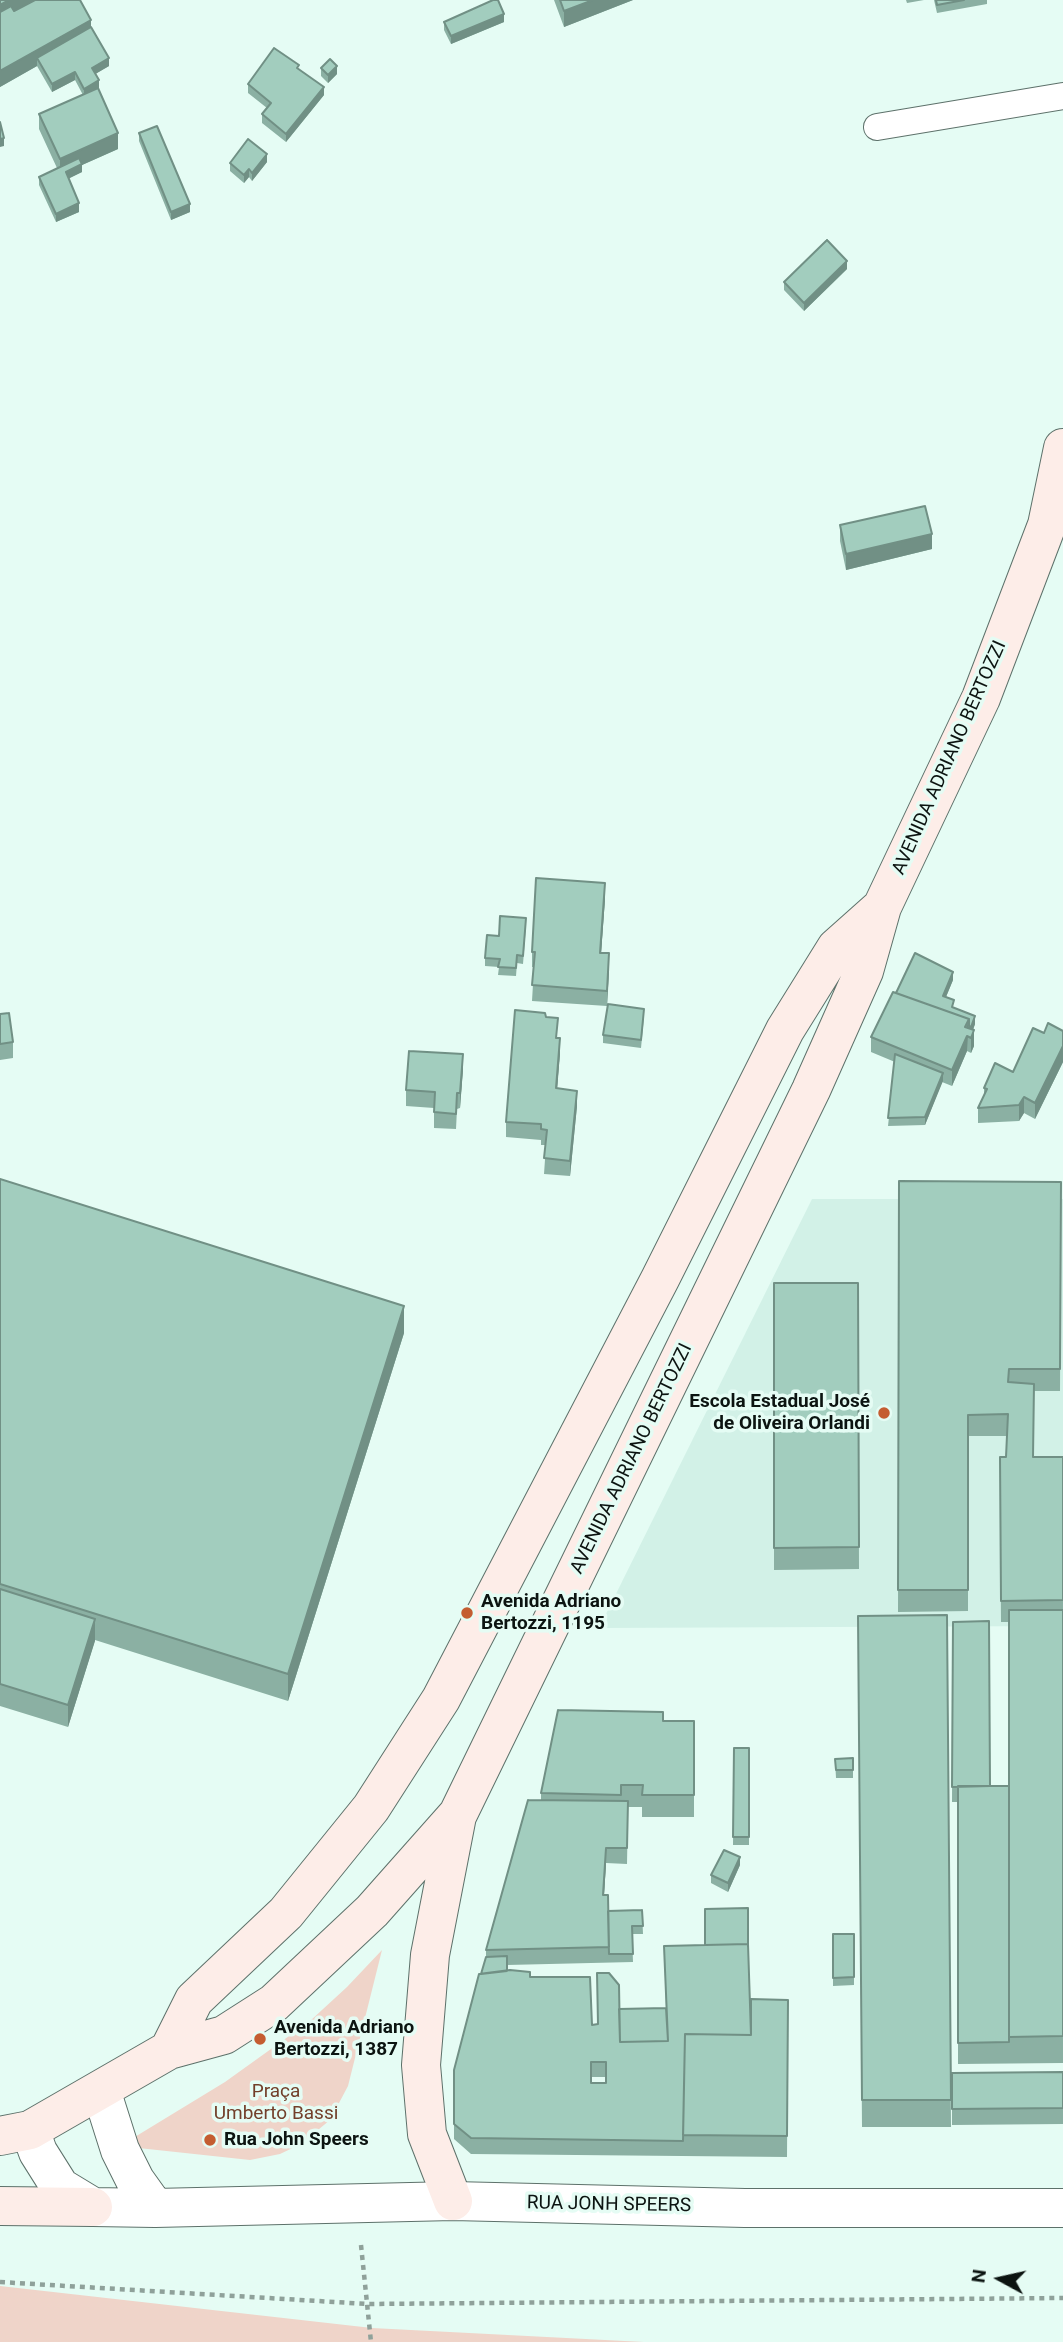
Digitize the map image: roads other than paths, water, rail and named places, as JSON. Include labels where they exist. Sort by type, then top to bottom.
[{"type":"main road","name":"AVENIDA ADRIANO BERTOZZI","points":[[101,2090],[169,2050],[224,2035],[274,2003],[373,1910],[458,1814],[811,1090],[864,971],[882,907],[981,698],[1047,525],[1063,448]]},
{"type":"main road","name":"AVENIDA ADRIANO BERTOZZI","points":[[169,2050],[194,2000],[286,1913],[371,1808],[441,1699],[660,1279],[785,1030],[836,948],[882,907]]},
{"type":"main road","points":[[453,2201],[427,2134],[421,2065],[430,1955],[458,1814]]},
{"type":"main road","points":[[15,2133],[101,2090]]},
{"type":"main road","points":[[0,2206],[93,2207]]},
{"type":"street","points":[[101,2090],[120,2150],[135,2180],[155,2208]]},
{"type":"street","points":[[15,2133],[38,2152],[60,2187],[93,2207]]},
{"type":"street","name":"RUA JONH SPEERS","points":[[93,2207],[453,2201],[745,2208],[1063,2208]]},
{"type":"lane","points":[[877,127],[1063,96]]},
{"type":"place","name":"Escola Estadual José de Oliveira Orlandi","points":[[884,1413]]},
{"type":"place","name":"Avenida Adriano Bertozzi, 1195","points":[[467,1613]]},
{"type":"place","name":"Avenida Adriano Bertozzi, 1387","points":[[260,2039]]},
{"type":"place","name":"Rua John Speers","points":[[210,2140]]},
{"type":"park label","name":"Praça Umberto Bassi","points":[[276,2103]]}]
